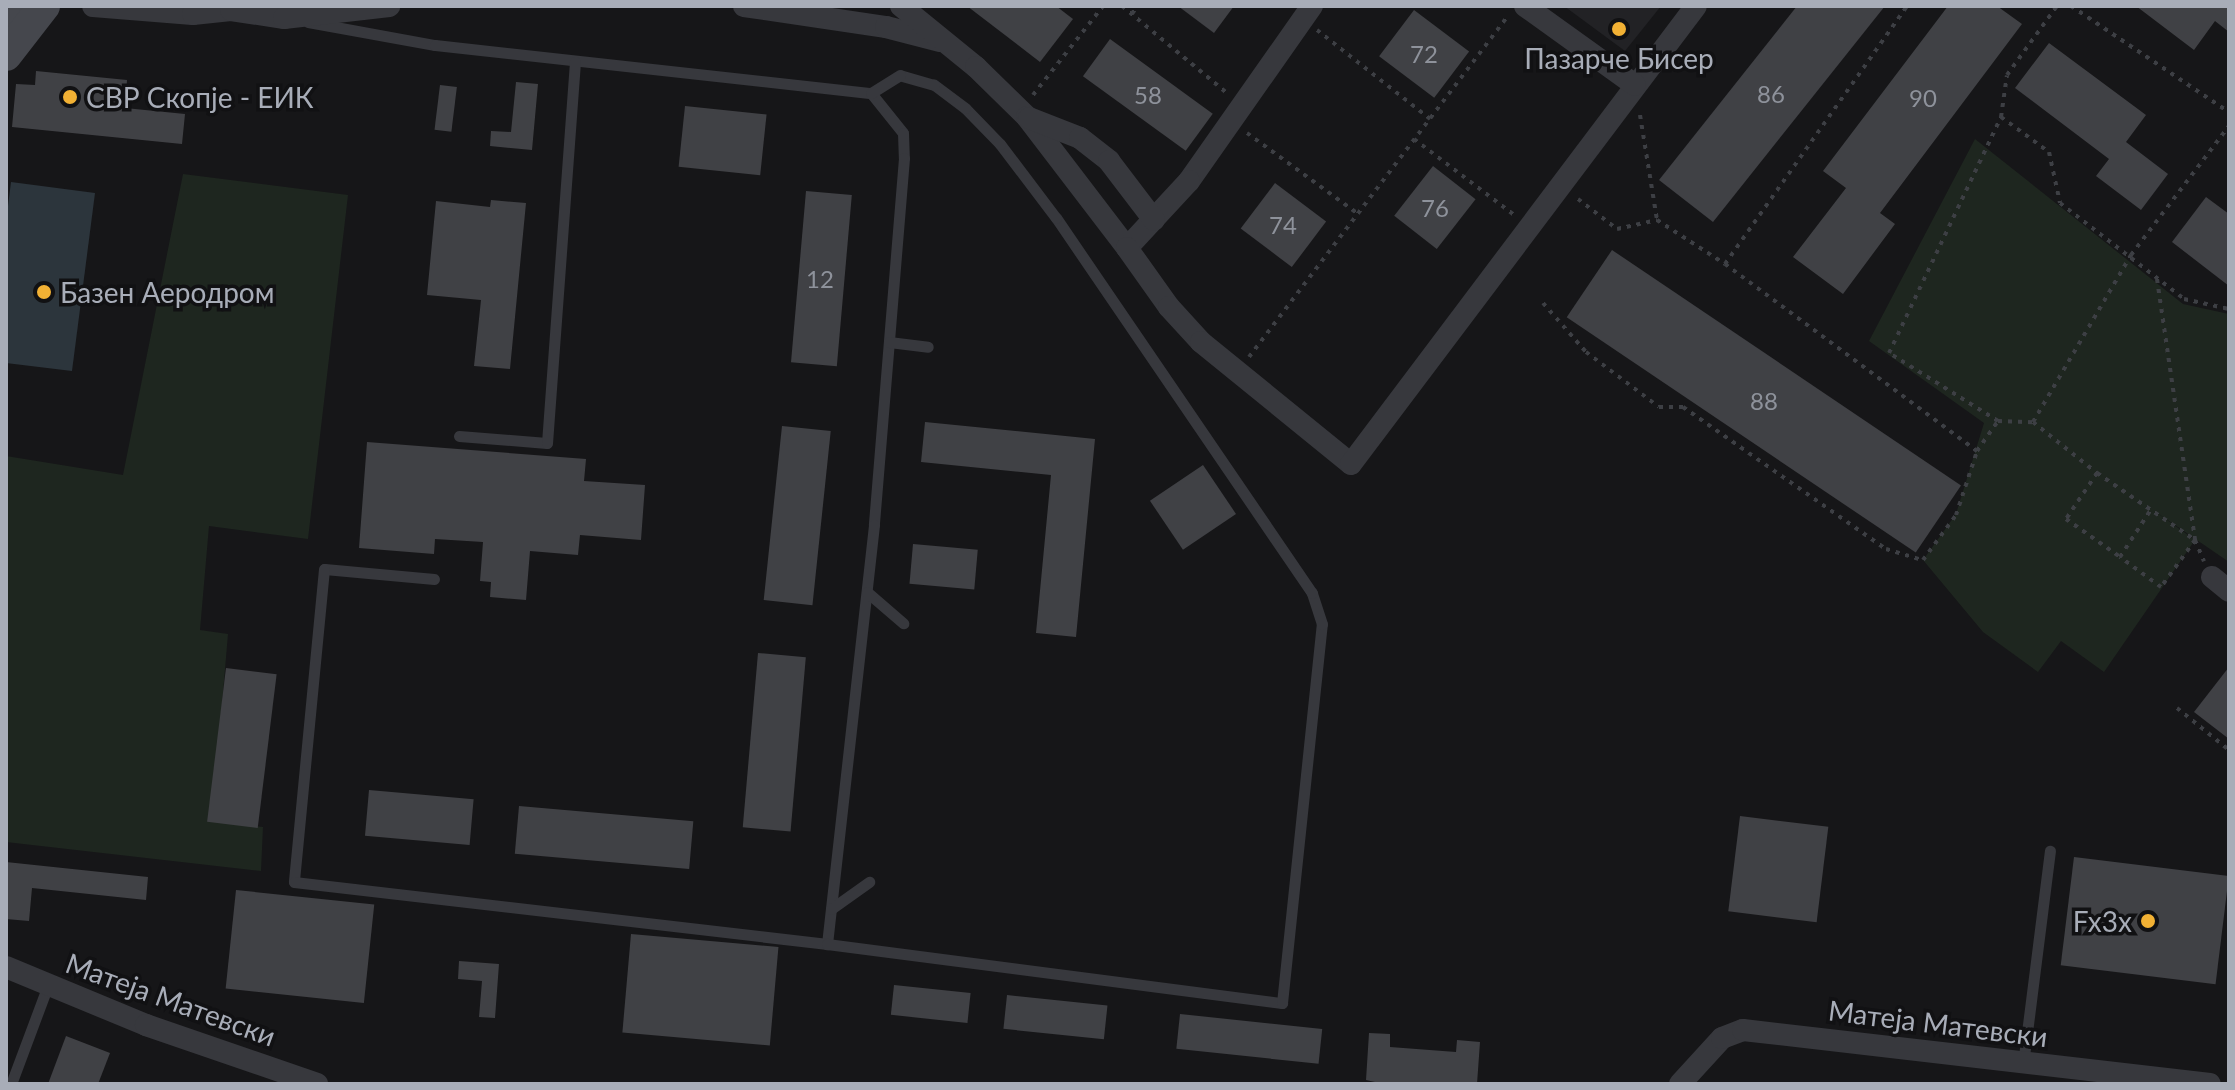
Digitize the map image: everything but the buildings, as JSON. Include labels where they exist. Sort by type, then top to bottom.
[{"type":"street","points":[[6,11],[11,6]]},
{"type":"street","points":[[6,55],[44,6]]},
{"type":"street","points":[[93,6],[193,14],[225,8],[261,10],[284,18],[389,6]]},
{"type":"street","points":[[744,6],[886,27],[945,42]]},
{"type":"street","points":[[901,6],[1024,114],[1169,307],[1201,342],[1351,464],[1696,6]]},
{"type":"street","points":[[1525,6],[1635,85]]},
{"type":"street","points":[[1127,248],[1189,181],[1308,12]]},
{"type":"street","points":[[1024,114],[1080,138],[1109,161],[1154,220]]},
{"type":"street","name":"Матеја Матевски","points":[[6,967],[146,1025],[305,1082]]},
{"type":"street","name":"Матеја Матевски","points":[[1680,1084],[1722,1038],[1743,1030],[2023,1065],[2210,1084]]},
{"type":"lane","points":[[284,18],[435,45],[871,93],[900,75],[934,85],[965,108],[1000,144],[1056,218],[1312,593],[1322,624],[1282,1003],[827,944],[294,882],[324,569],[434,579]]},
{"type":"lane","points":[[459,436],[547,443],[575,62]]},
{"type":"lane","points":[[827,944],[867,592],[903,133],[871,93]]},
{"type":"lane","points":[[889,342],[928,347]]},
{"type":"lane","points":[[867,592],[903,623]]},
{"type":"lane","points":[[2023,1065],[2050,851]]},
{"type":"lane","points":[[831,909],[869,882]]},
{"type":"lane","points":[[11,1084],[48,985]]},
{"type":"path","points":[[1024,114],[1103,6]]},
{"type":"path","points":[[1122,6],[1235,112],[1358,214]]},
{"type":"path","points":[[1132,14],[1137,6]]},
{"type":"path","points":[[1238,372],[1515,6]]},
{"type":"path","points":[[1725,264],[1907,6]]},
{"type":"path","points":[[2057,6],[2007,75],[2001,117],[1889,353],[1998,421],[2033,422],[2097,473],[2195,540]]},
{"type":"path","points":[[2071,6],[2229,112]]},
{"type":"path","points":[[1308,12],[1430,119]]},
{"type":"path","points":[[1635,85],[1657,220]]},
{"type":"path","points":[[2001,117],[2049,152],[2060,203],[2184,299],[2229,309]]},
{"type":"path","points":[[2033,422],[2131,255],[2229,126]]},
{"type":"path","points":[[1414,139],[1529,226]]},
{"type":"path","points":[[1560,185],[1617,229],[1657,220],[1725,264],[1977,451]]},
{"type":"path","points":[[2157,276],[2195,540],[2220,584]]},
{"type":"path","points":[[1543,303],[1586,352],[1659,407],[1683,407],[1886,549],[1923,560],[1956,515],[1977,451],[1998,421]]},
{"type":"path","points":[[2097,473],[2066,519],[2161,587],[2195,540]]},
{"type":"path","points":[[2120,557],[2151,510]]},
{"type":"path","points":[[2177,708],[2229,750]]},
{"type":"shaded area","name":"Пазарче Бисер","points":[[1564,6],[1661,6],[1625,51]]},
{"type":"shaded area","points":[[1975,139],[2183,304],[2229,314],[2229,562],[2153,510],[2195,540],[2104,672],[2061,641],[2038,672],[1983,632],[1923,560],[1956,514],[1984,423],[1869,341]]},
{"type":"shaded area","points":[[183,174],[348,195],[308,539],[209,526],[200,630],[228,634],[212,821],[263,827],[261,871],[6,842],[6,456],[123,475]]},
{"type":"shaded area","name":"Базен Аеродром","points":[[11,182],[95,193],[72,371],[6,363],[6,222]]},
{"type":"place","name":"Пазарче Бисер","points":[[1619,29]]},
{"type":"place","name":"СВР Скопје - ЕИК","points":[[70,97]]},
{"type":"place","name":"Базен Аеродром","points":[[44,292]]},
{"type":"place","name":"Fx3x","points":[[2148,921]]}]
